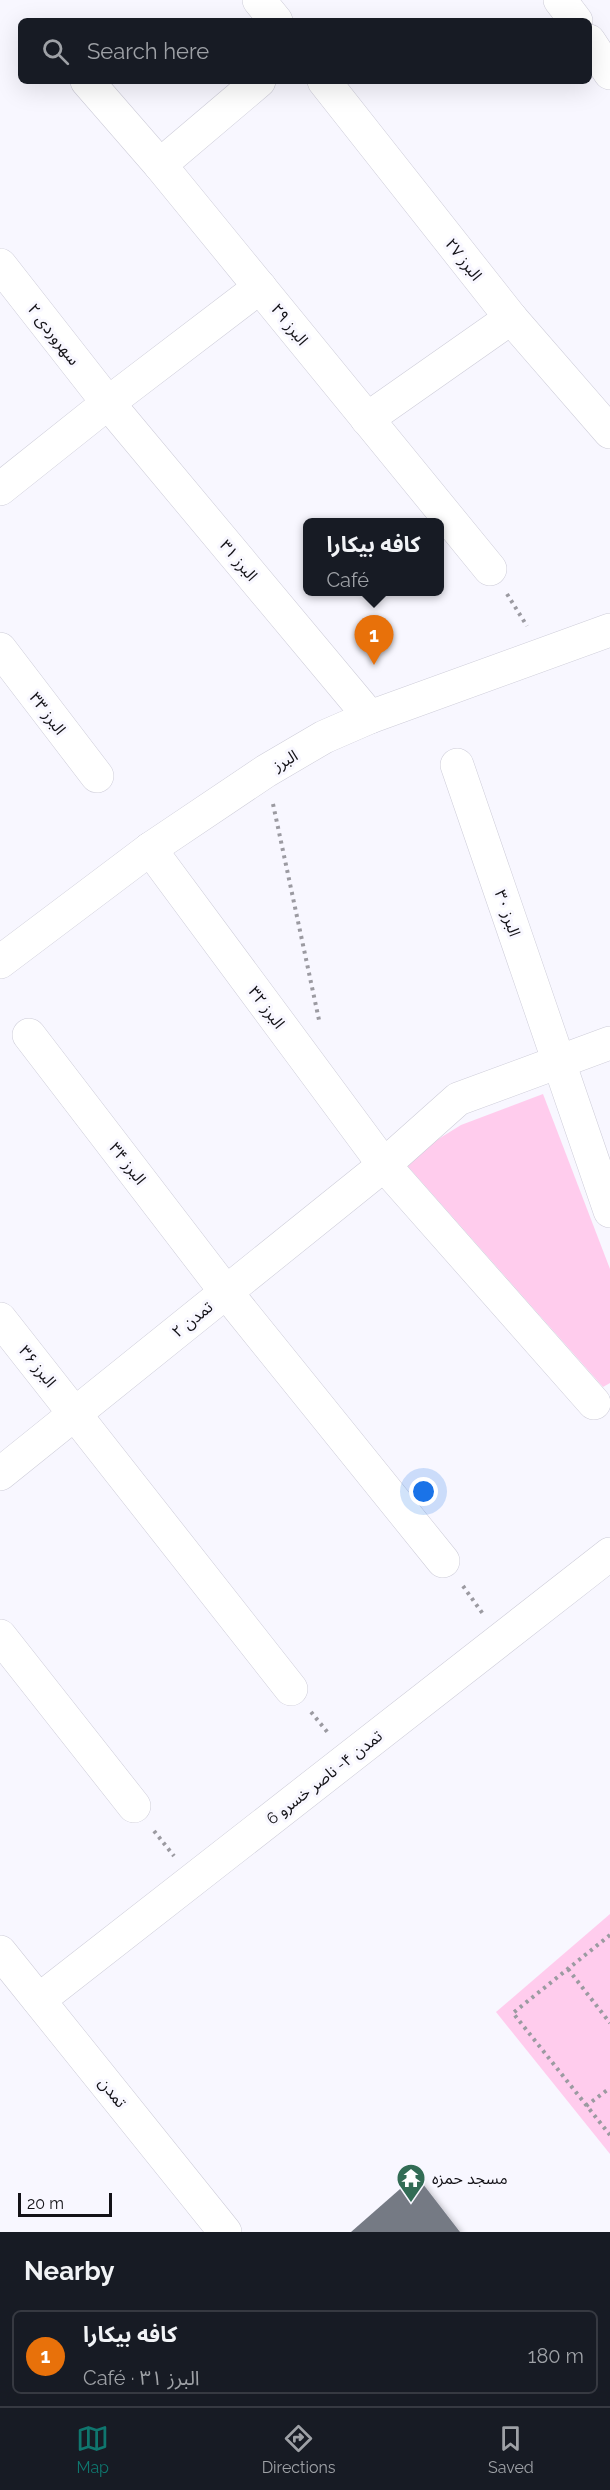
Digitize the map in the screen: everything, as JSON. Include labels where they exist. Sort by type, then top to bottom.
[{"type":"street","points":[[259,0],[274,18]]},
{"type":"street","points":[[592,46],[610,73]]},
{"type":"street","name":"البرز ۲۹","points":[[90,84],[160,165],[490,568]]},
{"type":"street","points":[[160,165],[255,84]]},
{"type":"street","name":"البرز ۲۷","points":[[326,84],[511,318],[610,432]]},
{"type":"street","name":"سهروردی ۲","points":[[0,265],[108,403]]},
{"type":"street","points":[[0,489],[260,286]]},
{"type":"street","points":[[367,418],[511,318]]},
{"type":"street","name":"البرز ۳۱","points":[[108,403],[370,717]]},
{"type":"street","name":"البرز","points":[[0,962],[150,849],[266,771],[324,738],[370,717],[610,630]]},
{"type":"street","name":"البرز ۳۳","points":[[0,649],[97,776]]},
{"type":"street","name":"البرز ۳۰","points":[[458,765],[610,1211]]},
{"type":"street","name":"البرز ۳۲","points":[[150,849],[384,1165],[594,1403]]},
{"type":"street","name":"البرز ۳۴","points":[[29,1035],[226,1292],[443,1561]]},
{"type":"street","name":"تمدن ۲","points":[[0,1474],[384,1165],[458,1099],[610,1043]]},
{"type":"street","name":"البرز ۳۶","points":[[0,1318],[291,1689]]},
{"type":"street","name":"تمدن ۴- ناصر خسرو 6","points":[[39,2000],[610,1554]]},
{"type":"street","points":[[0,1636],[134,1806]]},
{"type":"street","name":"تمدن","points":[[0,1952],[213,2228]]},
{"type":"path","points":[[490,568],[545,653]]},
{"type":"path","points":[[266,771],[319,1021]]},
{"type":"path","points":[[443,1561],[502,1638]]},
{"type":"path","points":[[291,1689],[349,1758]]},
{"type":"path","points":[[134,1806],[193,1880]]},
{"type":"path","points":[[610,1935],[513,2013],[610,2135]]},
{"type":"path","points":[[568,1969],[610,2023]]},
{"type":"path","points":[[586,2106],[610,2088]]},
{"type":"shaded area","points":[[543,1094],[610,1269],[610,1383],[603,1387],[403,1161],[461,1125]]},
{"type":"shaded area","points":[[610,1914],[610,2154],[496,2012]]},
{"type":"building","name":"مسجد حمزه","points":[[416,2175],[460,2232],[351,2232]]},
{"type":"place","name":"کافه بیکارا","points":[[374,665]]},
{"type":"place","name":"مسجد حمزه","points":[[411,2204]]}]
